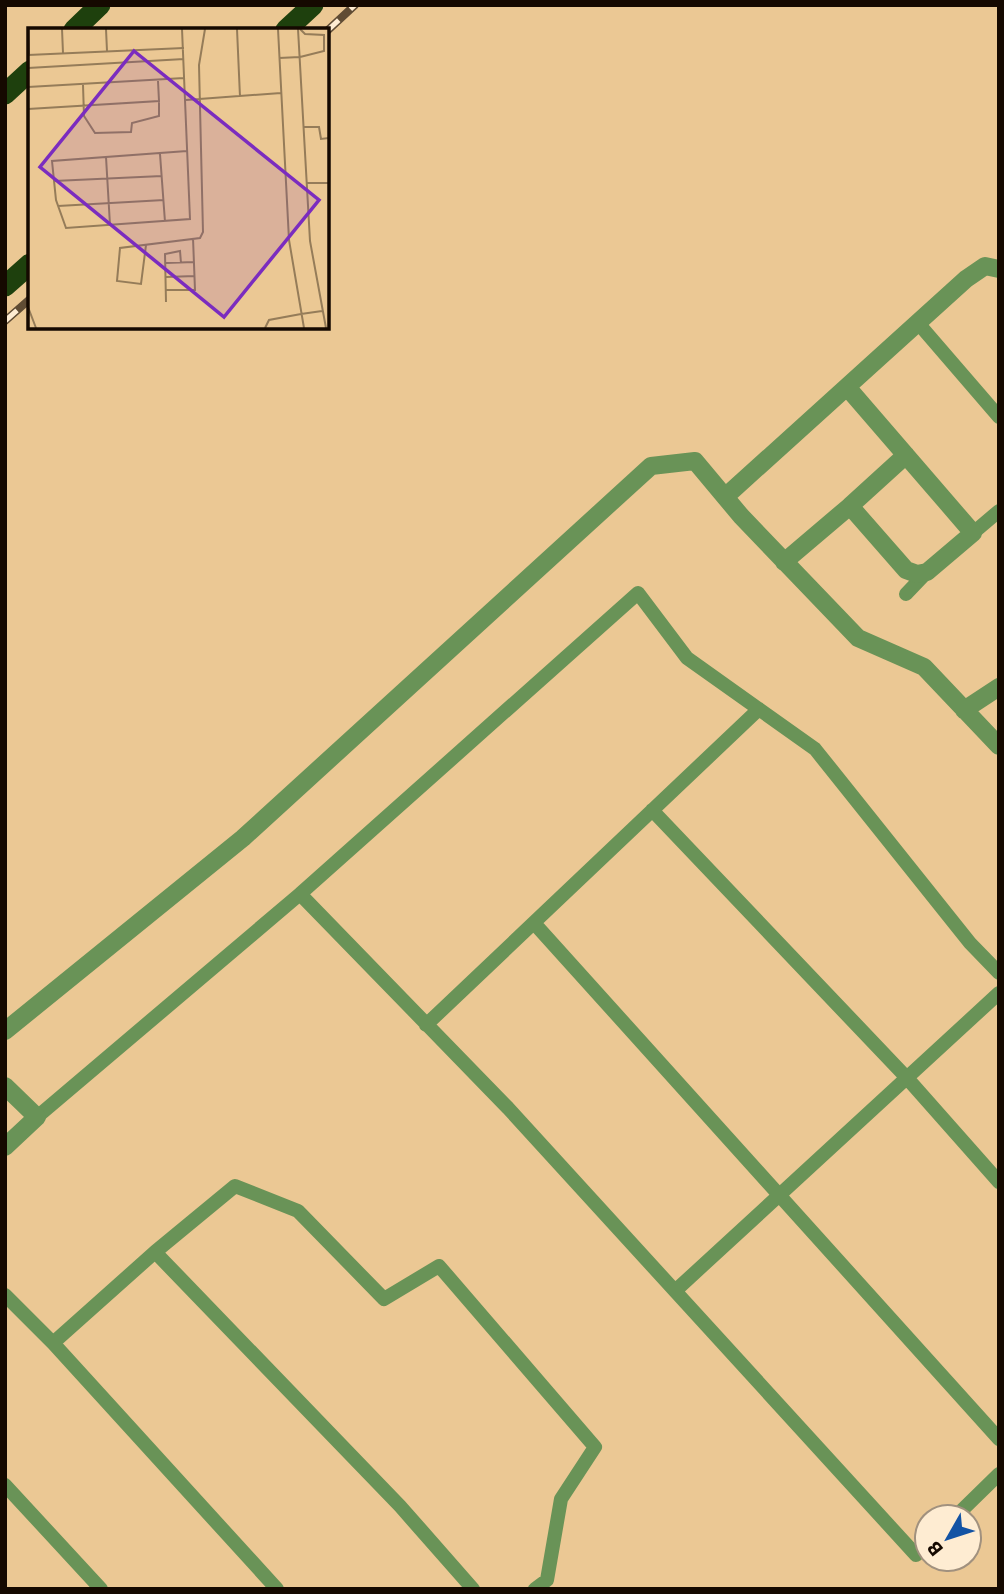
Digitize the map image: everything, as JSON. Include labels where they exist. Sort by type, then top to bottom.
[{"type":"highway","points":[[76,28],[100,5]]},
{"type":"highway","points":[[288,28],[313,5]]},
{"type":"highway","points":[[5,94],[28,73]]},
{"type":"highway","points":[[5,286],[28,266]]},
{"type":"street","points":[[725,497],[975,272],[985,266],[998,268]]},
{"type":"street","points":[[848,387],[973,533],[927,572],[917,574],[906,570],[850,506]]},
{"type":"street","points":[[784,562],[906,456]]},
{"type":"street","points":[[5,1031],[243,838],[651,466],[695,461],[741,516],[858,638],[923,667],[999,746]]},
{"type":"street","points":[[964,710],[999,687]]},
{"type":"street","points":[[5,1086],[37,1117],[5,1147]]},
{"type":"lane","points":[[918,323],[999,417]]},
{"type":"lane","points":[[973,533],[999,511]]},
{"type":"lane","points":[[906,594],[927,572]]},
{"type":"lane","points":[[37,1117],[300,894],[638,593],[687,658],[815,749],[970,943],[999,972]]},
{"type":"lane","points":[[426,1025],[759,709]]},
{"type":"lane","points":[[652,810],[907,1078],[999,1182]]},
{"type":"lane","points":[[300,894],[508,1108],[913,1552]]},
{"type":"lane","points":[[534,923],[999,1439]]},
{"type":"lane","points":[[675,1292],[999,993]]},
{"type":"lane","points":[[53,1343],[155,1252],[235,1186],[298,1212],[384,1299],[439,1266],[595,1447],[561,1499],[547,1580],[536,1589]]},
{"type":"lane","points":[[155,1252],[400,1506],[473,1589]]},
{"type":"lane","points":[[5,1295],[53,1343],[278,1589]]},
{"type":"lane","points":[[970,1503],[999,1475]]},
{"type":"lane","points":[[5,1485],[101,1589]]},
{"type":"railway","points":[[329,29],[355,5]]},
{"type":"railway","points":[[5,321],[28,301]]}]
